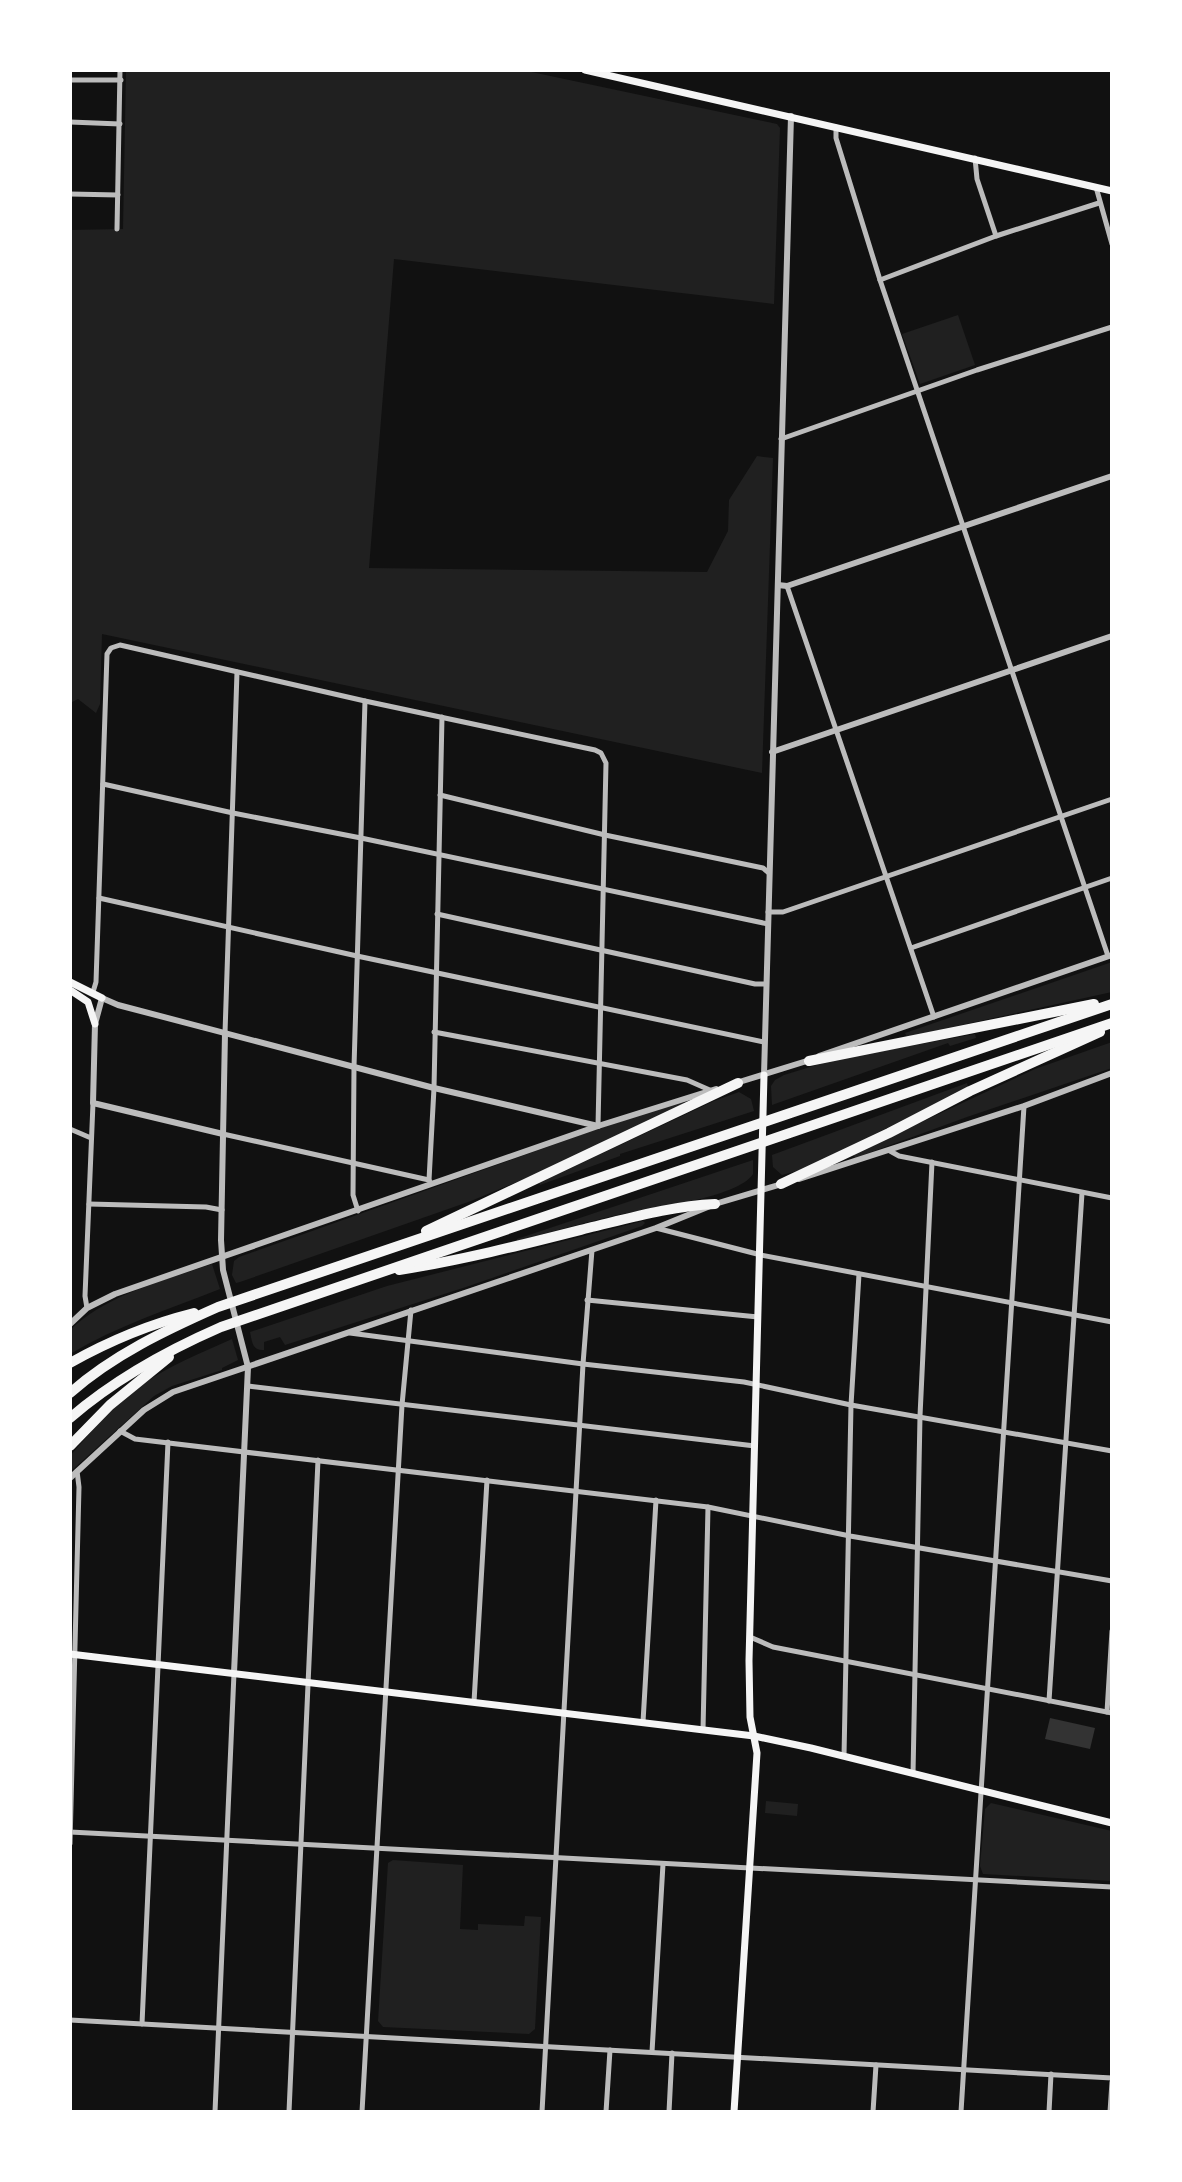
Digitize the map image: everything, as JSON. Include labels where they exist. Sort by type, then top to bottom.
[{"type":"highway","points":[[809,1061],[1112,1002]]},
{"type":"highway","points":[[70,1393],[138,1346],[170,1328],[218,1307],[1112,1002]]},
{"type":"highway","points":[[782,1184],[970,1091],[1112,1025]]},
{"type":"highway","points":[[70,1418],[126,1376],[189,1341],[252,1316],[1112,1025]]},
{"type":"highway","points":[[392,1248],[738,1083]]},
{"type":"highway","points":[[371,1275],[454,1262],[632,1218],[693,1205],[715,1204]]},
{"type":"highway","points":[[70,1363],[165,1320],[218,1307]]},
{"type":"highway","points":[[70,1446],[110,1405],[189,1341]]},
{"type":"main road","points":[[585,70],[1112,191]]},
{"type":"main road","points":[[70,982],[102,998]]},
{"type":"main road","points":[[70,990],[88,1002],[95,1024]]},
{"type":"main road","points":[[734,2112],[757,1754],[750,1717],[750,1637],[764,1075]]},
{"type":"main road","points":[[73,1654],[754,1736],[1112,1823]]},
{"type":"street","points":[[117,229],[120,70]]},
{"type":"street","points":[[70,80],[121,80]]},
{"type":"street","points":[[764,1075],[791,116]]},
{"type":"street","points":[[70,122],[120,124]]},
{"type":"street","points":[[70,1324],[87,1308],[115,1294],[358,1211],[430,1183],[598,1126],[809,1061],[830,1051],[1110,956],[1060,816],[880,280],[836,138],[836,127]]},
{"type":"street","points":[[975,158],[976,179],[996,236]]},
{"type":"street","points":[[1096,187],[1112,244]]},
{"type":"street","points":[[70,194],[118,195]]},
{"type":"street","points":[[880,280],[996,236],[1099,203]]},
{"type":"street","points":[[780,439],[977,370],[1112,327]]},
{"type":"street","points":[[778,585],[787,586],[1112,476]]},
{"type":"street","points":[[787,586],[934,1017]]},
{"type":"street","points":[[772,752],[1112,636]]},
{"type":"street","points":[[93,992],[96,982],[107,654],[111,648],[121,645],[595,750],[605,758],[598,1126]]},
{"type":"street","points":[[215,2112],[248,1386],[248,1367],[222,1258],[225,1033],[237,672]]},
{"type":"street","points":[[358,1211],[353,1195],[354,1068],[365,701]]},
{"type":"street","points":[[430,1183],[442,718]]},
{"type":"street","points":[[103,784],[768,924]]},
{"type":"street","points":[[440,795],[605,835],[763,868],[769,873]]},
{"type":"street","points":[[768,912],[783,912],[1112,799]]},
{"type":"street","points":[[911,948],[1112,878]]},
{"type":"street","points":[[99,898],[601,1009],[764,1042]]},
{"type":"street","points":[[437,914],[755,984],[766,984]]},
{"type":"street","points":[[87,1308],[85,1296],[95,1024],[102,998],[118,1005],[354,1068],[598,1126]]},
{"type":"street","points":[[434,1032],[687,1080],[712,1091]]},
{"type":"street","points":[[70,1478],[120,1431],[163,1397],[592,1250],[715,1204],[890,1151],[1112,1073]]},
{"type":"street","points":[[93,1102],[430,1183]]},
{"type":"street","points":[[961,2112],[1024,1106]]},
{"type":"street","points":[[70,1129],[91,1138]]},
{"type":"street","points":[[890,1151],[899,1156],[932,1163],[1112,1198]]},
{"type":"street","points":[[913,1774],[920,1416],[932,1163]]},
{"type":"street","points":[[1049,1700],[1082,1193]]},
{"type":"street","points":[[89,1204],[206,1207],[222,1210]]},
{"type":"street","points":[[656,1227],[761,1255],[1112,1322]]},
{"type":"street","points":[[542,2112],[583,1364],[592,1250]]},
{"type":"street","points":[[844,1756],[851,1405],[859,1273]]},
{"type":"street","points":[[587,1300],[758,1317]]},
{"type":"street","points":[[362,2112],[402,1405],[411,1310]]},
{"type":"street","points":[[350,1333],[757,1384],[851,1405],[1112,1451]]},
{"type":"street","points":[[248,1386],[755,1446]]},
{"type":"street","points":[[120,1431],[135,1438],[708,1507],[919,1548],[1112,1581]]},
{"type":"street","points":[[142,2024],[168,1442]]},
{"type":"street","points":[[289,2112],[318,1460]]},
{"type":"street","points":[[70,1844],[77,1471]]},
{"type":"street","points":[[474,1702],[487,1480]]},
{"type":"street","points":[[643,1722],[656,1500]]},
{"type":"street","points":[[703,1730],[708,1507]]},
{"type":"street","points":[[750,1637],[773,1647],[1110,1712],[1112,1631]]},
{"type":"street","points":[[70,1832],[749,1867],[975,1882],[1112,1887]]},
{"type":"street","points":[[652,2052],[663,1864]]},
{"type":"street","points":[[70,2020],[1051,2074],[1112,2080],[1110,2112]]},
{"type":"street","points":[[606,2112],[610,2050]]},
{"type":"street","points":[[668,2112],[672,2053]]},
{"type":"street","points":[[873,2112],[876,2065]]},
{"type":"street","points":[[1049,2112],[1051,2074]]},
{"type":"shaded area","points":[[126,70],[522,70],[777,124],[780,128],[774,304],[394,259],[369,568],[707,572],[728,531],[729,500],[757,456],[773,458],[762,773],[102,634],[100,704],[96,713],[78,699],[70,703],[70,230],[123,229]]},
{"type":"shaded area","points":[[958,315],[975,365],[920,384],[902,334]]},
{"type":"shaded area","points":[[1112,962],[1112,992],[907,1037],[905,1033]]},
{"type":"shaded area","points":[[975,1034],[976,1038],[950,1046],[948,1043],[772,1105],[771,1086],[784,1075],[833,1060]]},
{"type":"shaded area","points":[[1112,1042],[1112,1068],[855,1158],[853,1154],[1035,1069]]},
{"type":"shaded area","points":[[967,1083],[968,1088],[804,1169],[782,1175],[773,1167],[772,1155]]},
{"type":"shaded area","points":[[739,1092],[751,1099],[754,1111],[620,1154],[540,1185],[539,1183],[714,1101]]},
{"type":"shaded area","points":[[676,1101],[683,1103],[683,1106],[570,1160],[471,1201],[240,1282],[236,1283],[232,1275],[234,1261],[239,1257]]},
{"type":"shaded area","points":[[753,1160],[753,1174],[730,1190],[517,1241],[517,1239]]},
{"type":"shaded area","points":[[643,1221],[645,1223],[642,1226],[466,1287],[285,1345],[280,1337],[264,1342],[264,1350],[257,1349],[252,1342],[250,1332],[387,1286]]},
{"type":"shaded area","points":[[212,1264],[220,1289],[125,1326],[70,1354],[70,1330],[101,1307],[137,1290]]},
{"type":"shaded area","points":[[232,1339],[238,1360],[222,1370],[172,1386],[154,1396],[70,1472],[70,1456],[130,1393],[173,1366]]},
{"type":"shaded area","points":[[1050,1718],[1095,1728],[1090,1749],[1045,1739]]},
{"type":"shaded area","points":[[766,1801],[798,1804],[797,1816],[765,1813]]},
{"type":"shaded area","points":[[991,1803],[1112,1831],[1112,1881],[983,1874],[980,1866],[985,1809]]},
{"type":"shaded area","points":[[393,1860],[463,1865],[460,1929],[478,1930],[478,1924],[524,1926],[525,1916],[541,1917],[535,2029],[529,2034],[383,2027],[378,2021],[388,1863]]}]
